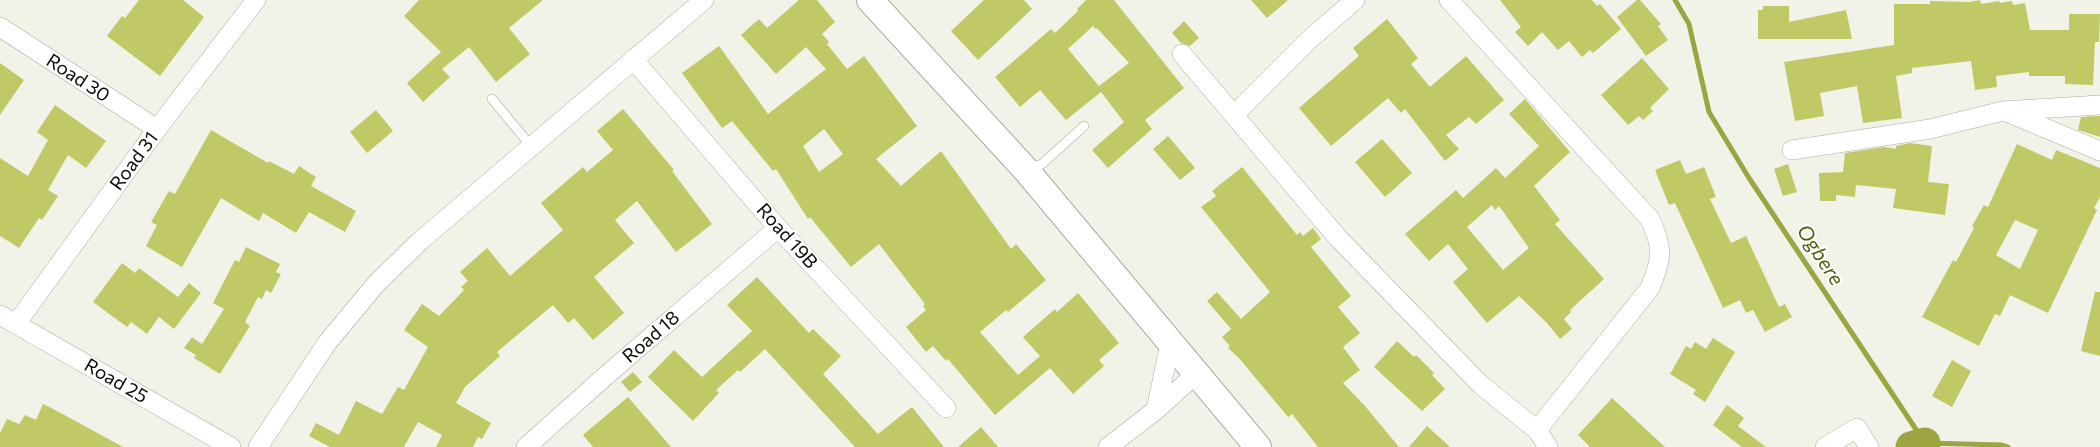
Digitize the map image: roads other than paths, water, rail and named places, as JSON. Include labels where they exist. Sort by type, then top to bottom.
[{"type":"street","name":"Road 31","points":[[8,320],[256,0]]},
{"type":"street","points":[[258,447],[327,343],[376,284],[420,241],[704,0]]},
{"type":"street","points":[[870,0],[1026,170],[1258,447]]},
{"type":"street","points":[[1234,115],[1310,39],[1355,0]]},
{"type":"street","points":[[1449,0],[1650,219],[1659,238],[1660,262],[1650,288],[1537,430]]},
{"type":"street","name":"Road 30","points":[[0,27],[157,129]]},
{"type":"street","points":[[1182,54],[1338,238],[1481,385],[1537,430],[1548,447]]},
{"type":"street","name":"Road 19B","points":[[633,59],[778,228],[946,408]]},
{"type":"street","points":[[1792,150],[1930,129],[2003,111],[2100,105]]},
{"type":"street","points":[[2003,111],[2100,151]]},
{"type":"street","name":"Road 18","points":[[526,447],[581,397],[778,228]]},
{"type":"street","name":"Road 25","points":[[8,320],[231,447]]},
{"type":"street","points":[[1156,410],[1170,344]]},
{"type":"street","points":[[1108,447],[1156,410],[1196,374]]},
{"type":"street","points":[[1825,447],[1857,428],[1869,447]]},
{"type":"lane","points":[[492,98],[531,146]]},
{"type":"lane","points":[[1026,170],[1042,164],[1084,126]]},
{"type":"waterway","name":"Ogbere","points":[[1675,0],[1689,24],[1709,112],[1749,178],[1925,443],[2002,445],[2008,447]]},
{"type":"waterway","points":[[1911,447],[1925,443]]}]
